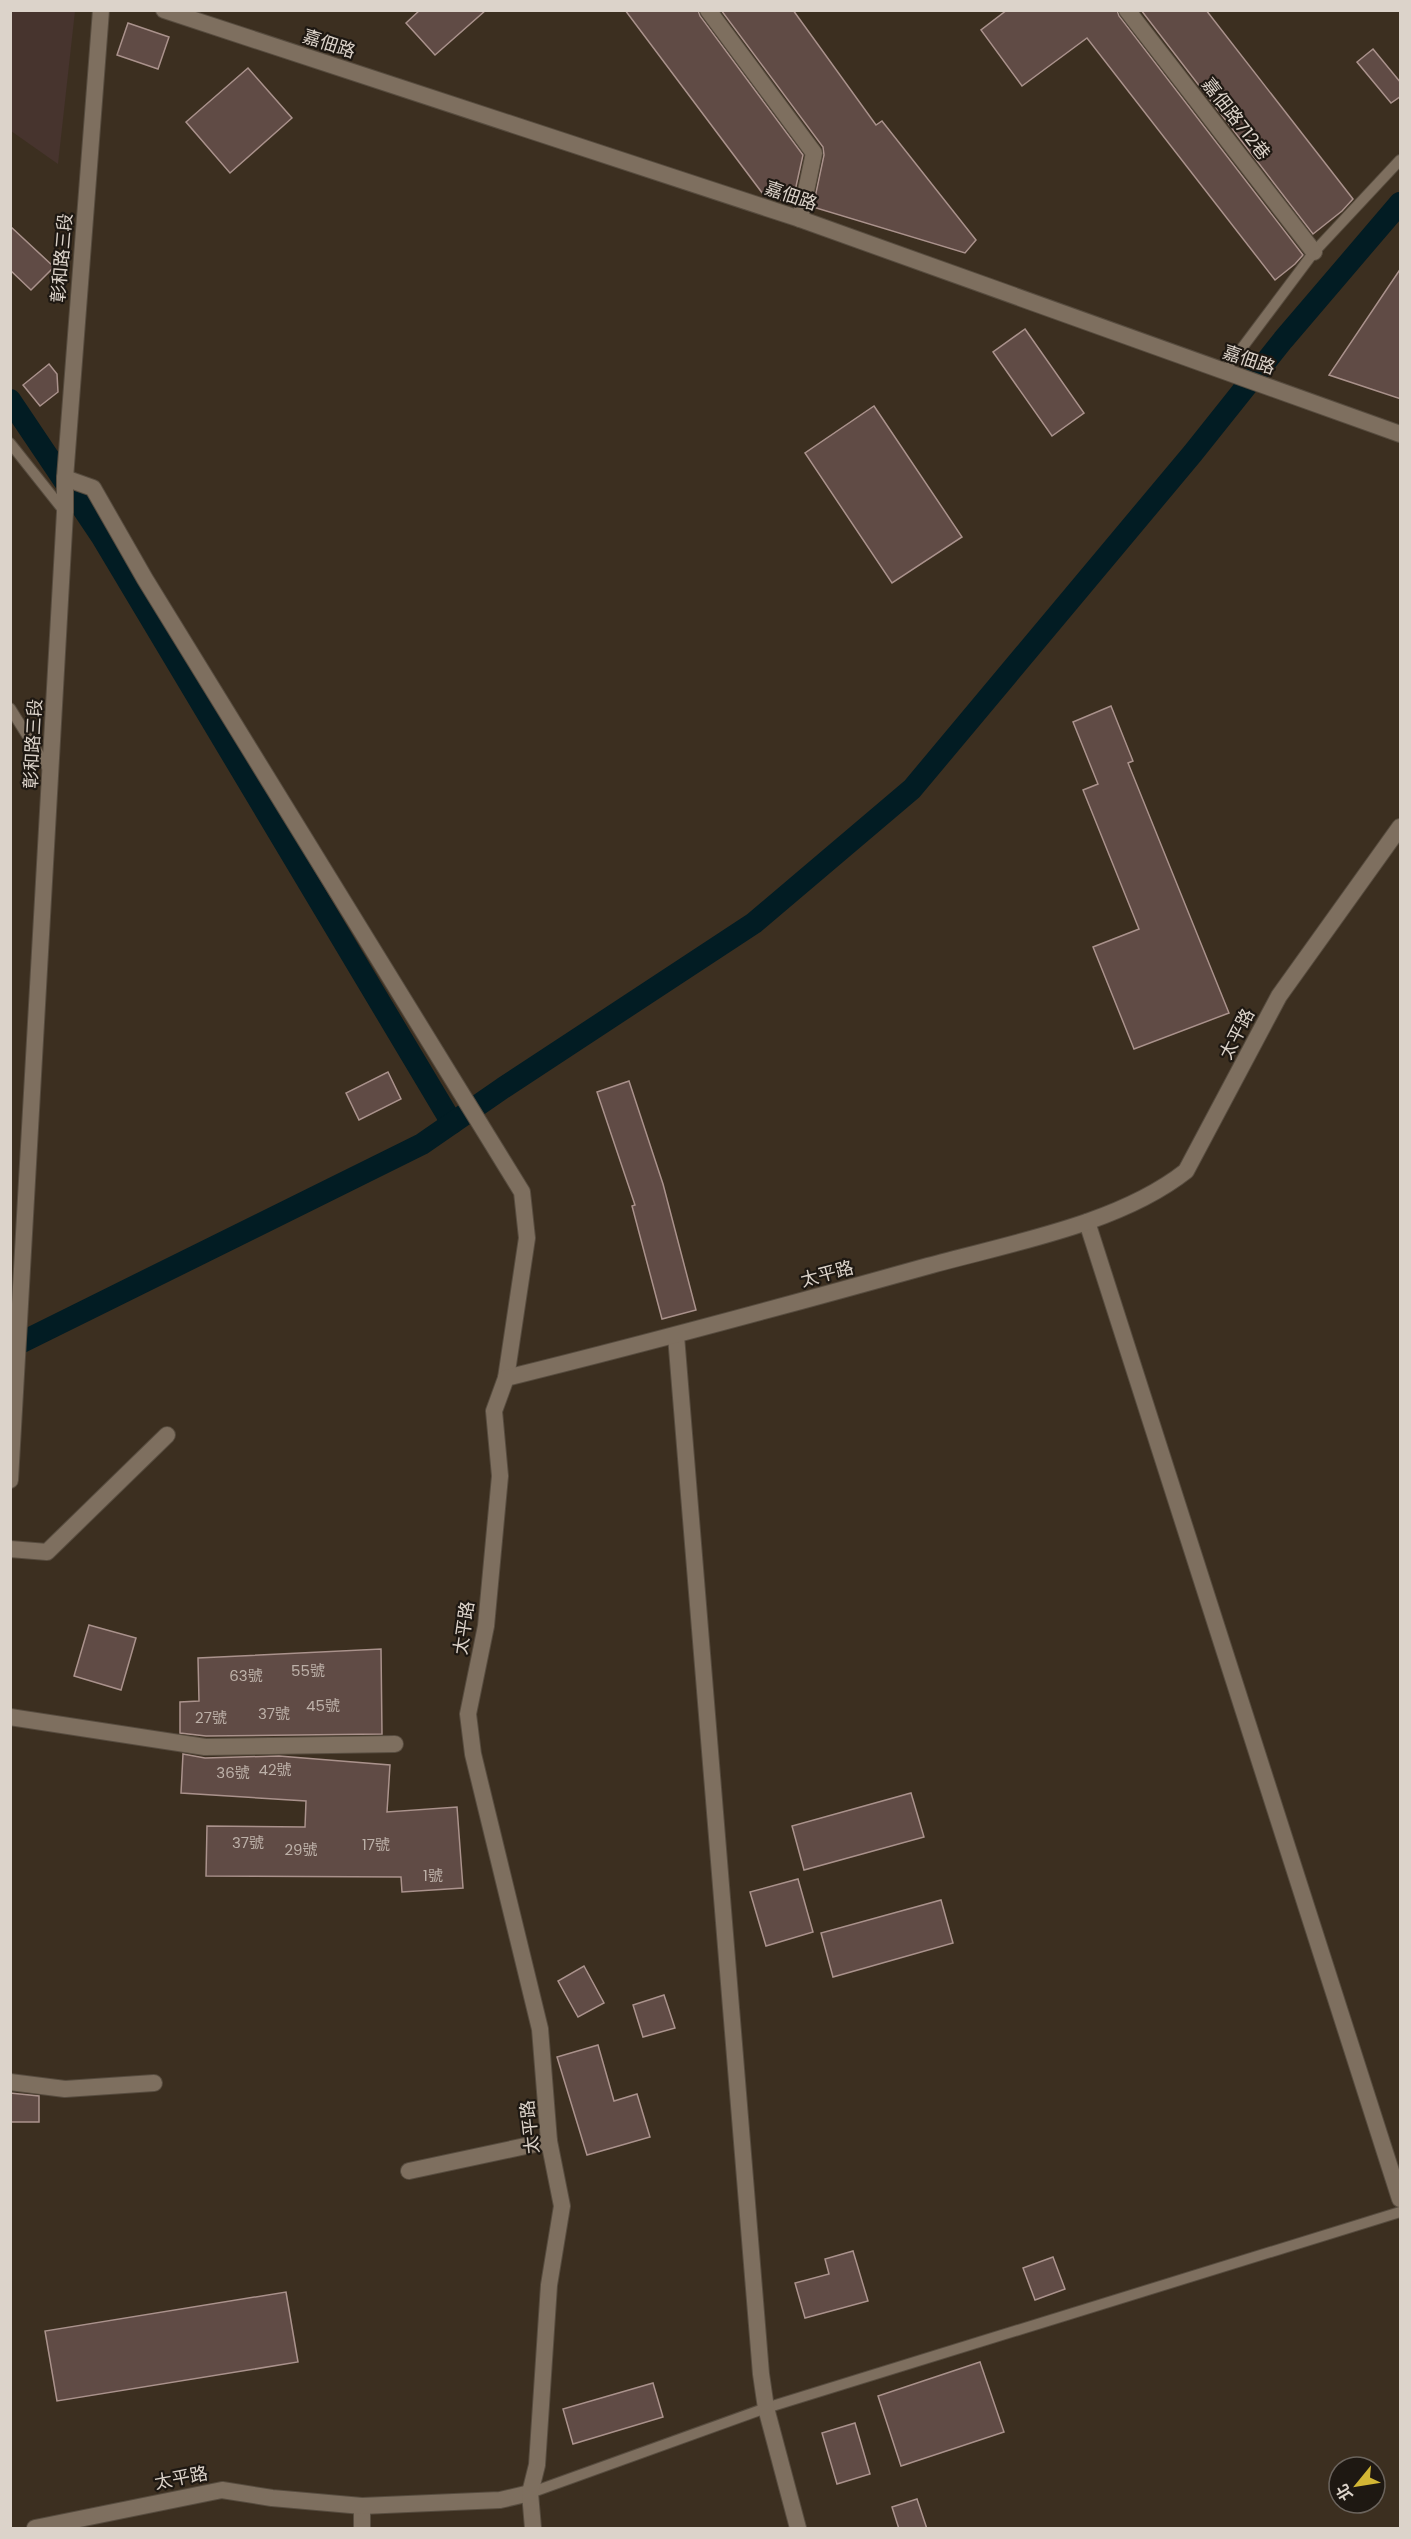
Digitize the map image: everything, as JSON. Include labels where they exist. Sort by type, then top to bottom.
[{"type":"street","name":"彰和路三段","points":[[10,1480],[15,1357],[22,1302],[51,774],[65,478],[101,10]]},
{"type":"street","name":"嘉佃路","points":[[164,10],[800,219],[1401,434]]},
{"type":"street","points":[[708,10],[814,153],[800,219]]},
{"type":"street","name":"嘉佃路712巷","points":[[1127,10],[1314,252]]},
{"type":"street","points":[[65,478],[93,488],[150,588],[522,1192],[527,1238],[506,1378]]},
{"type":"street","name":"太平路","points":[[35,2529],[222,2490],[272,2498],[362,2506],[500,2500],[530,2493],[537,2465],[549,2285],[562,2206],[549,2141],[540,2029],[473,1754],[468,1714],[486,1626],[500,1476],[494,1411],[506,1378],[676,1336],[1087,1222],[1167,1186],[1186,1171],[1279,996],[1401,827]]},
{"type":"street","points":[[1087,1222],[1401,2199]]},
{"type":"street","points":[[676,1336],[760,2374],[766,2408],[798,2529]]},
{"type":"street","points":[[10,1548],[47,1552],[168,1435]]},
{"type":"street","points":[[10,1717],[205,1747],[394,1744]]},
{"type":"street","points":[[10,2082],[65,2089],[154,2083]]},
{"type":"street","points":[[409,2171],[549,2141]]},
{"type":"street","points":[[530,2493],[533,2529]]},
{"type":"street","points":[[362,2506],[362,2529]]},
{"type":"lane","points":[[1224,372],[1314,252],[1401,159]]},
{"type":"lane","points":[[10,443],[65,513]]},
{"type":"lane","points":[[10,708],[51,774]]},
{"type":"lane","points":[[530,2493],[766,2408],[1401,2212]]},
{"type":"shaded area","points":[[11,10],[75,11],[58,164],[11,131]]},
{"type":"building","points":[[420,10],[486,10],[435,55],[406,23]]},
{"type":"building","points":[[625,10],[698,10],[700,16],[803,155],[793,200],[784,198],[783,201],[763,194]]},
{"type":"building","points":[[721,10],[793,10],[876,125],[882,121],[976,240],[965,253],[813,207],[824,155],[823,147]]},
{"type":"building","points":[[1007,10],[1117,10],[1119,16],[1303,255],[1275,280],[1087,38],[1022,86],[981,30]]},
{"type":"building","points":[[1141,10],[1206,10],[1353,199],[1342,211],[1313,234]]},
{"type":"building","points":[[128,23],[169,37],[158,69],[117,55]]},
{"type":"building","points":[[1373,49],[1401,83],[1401,96],[1391,103],[1357,62]]},
{"type":"building","points":[[248,68],[292,118],[230,173],[186,122]]},
{"type":"building","points":[[10,226],[54,267],[31,290],[10,270]]},
{"type":"building","points":[[1401,268],[1401,399],[1329,375]]},
{"type":"building","points":[[1025,329],[1084,413],[1052,436],[993,352]]},
{"type":"building","points":[[49,364],[57,374],[58,392],[40,406],[23,385]]},
{"type":"building","points":[[874,406],[962,537],[892,583],[805,453]]},
{"type":"building","points":[[1111,706],[1133,761],[1128,763],[1229,1013],[1134,1049],[1093,947],[1139,929],[1083,790],[1098,784],[1073,722]]},
{"type":"building","points":[[388,1072],[401,1099],[359,1120],[346,1093]]},
{"type":"building","points":[[629,1081],[663,1184],[696,1310],[662,1319],[632,1206],[635,1205],[597,1092]]},
{"type":"building","points":[[89,1625],[136,1638],[121,1690],[74,1676]]},
{"type":"building","points":[[381,1649],[382,1734],[206,1736],[180,1733],[180,1702],[199,1701],[198,1658]]},
{"type":"building","points":[[183,1754],[205,1758],[279,1756],[390,1765],[387,1812],[457,1807],[463,1888],[402,1892],[401,1877],[206,1876],[207,1826],[305,1827],[306,1801],[181,1793]]},
{"type":"building","points":[[911,1793],[924,1837],[804,1870],[792,1826]]},
{"type":"building","points":[[798,1879],[813,1932],[766,1946],[750,1892]]},
{"type":"building","points":[[941,1900],[953,1943],[833,1977],[821,1933]]},
{"type":"building","points":[[584,1966],[604,2003],[578,2017],[558,1981]]},
{"type":"building","points":[[664,1995],[675,2028],[643,2037],[633,2005]]},
{"type":"building","points":[[598,2045],[614,2101],[637,2094],[650,2137],[587,2155],[557,2057]]},
{"type":"building","points":[[10,2093],[39,2096],[39,2122],[10,2122]]},
{"type":"building","points":[[853,2251],[868,2301],[805,2318],[795,2283],[829,2274],[825,2259]]},
{"type":"building","points":[[1053,2257],[1065,2289],[1035,2300],[1023,2268]]},
{"type":"building","points":[[286,2292],[298,2362],[57,2401],[45,2331]]},
{"type":"building","points":[[980,2362],[1004,2432],[901,2466],[878,2396]]},
{"type":"building","points":[[653,2383],[663,2417],[573,2444],[563,2409]]},
{"type":"building","points":[[855,2423],[870,2474],[837,2484],[822,2433]]},
{"type":"building","points":[[917,2499],[927,2529],[899,2529],[892,2507]]},
{"type":"waterway","points":[[10,1348],[422,1144],[754,923],[912,789],[1193,453],[1283,340],[1400,203]]},
{"type":"waterway","points":[[10,400],[102,537],[452,1123]]}]
